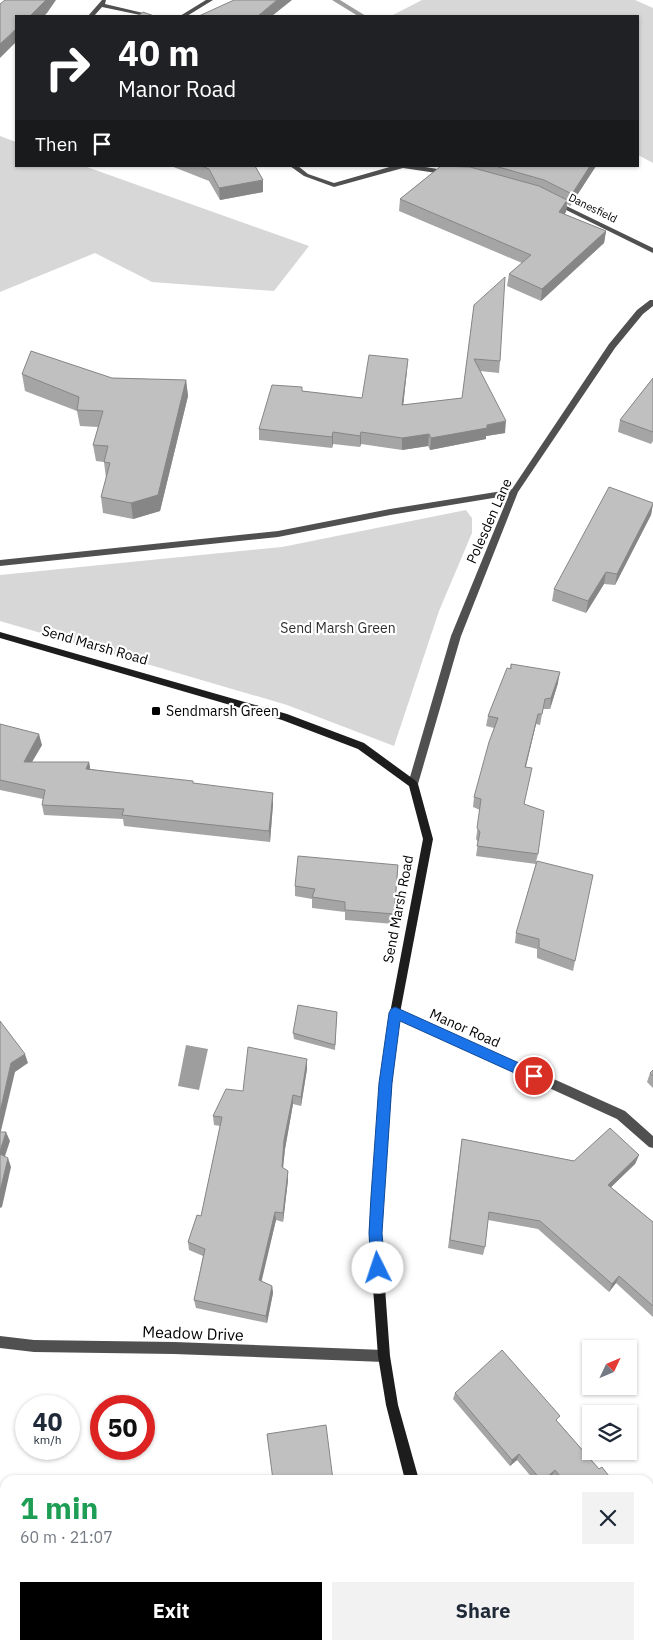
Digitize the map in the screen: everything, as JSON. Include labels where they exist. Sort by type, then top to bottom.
[{"type":"main road","name":"Send Marsh Road","points":[[0,635],[284,717],[361,746],[413,784],[428,839],[395,1013],[386,1083],[375,1233],[384,1356],[392,1406],[411,1475]]},
{"type":"street","points":[[185,15],[210,0]]},
{"type":"street","points":[[92,15],[103,2],[149,15]]},
{"type":"street","points":[[294,167],[306,175],[334,185],[399,167]]},
{"type":"street","points":[[410,167],[461,174]]},
{"type":"street","name":"Danesfield","points":[[548,199],[653,251]]},
{"type":"street","name":"Polesden Lane","points":[[413,784],[456,636],[514,492],[612,346],[640,312],[653,302]]},
{"type":"street","points":[[0,563],[278,534],[390,512],[514,492]]},
{"type":"street","name":"Manor Road","points":[[395,1013],[621,1115],[653,1143]]},
{"type":"street","name":"Meadow Drive","points":[[0,1342],[34,1346],[174,1348],[384,1356]]},
{"type":"green space","points":[[422,0],[635,0],[653,8],[653,163],[639,156],[639,15],[393,15]]},
{"type":"green space","points":[[0,136],[15,142],[15,167],[87,167],[309,246],[274,291],[152,282],[95,253],[0,292]]},
{"type":"green space","name":"Send Marsh Green","points":[[466,510],[472,518],[472,533],[439,611],[394,746],[287,705],[0,621],[0,575],[282,547]]},
{"type":"shaded area","points":[[186,1045],[208,1049],[199,1090],[178,1086]]},
{"type":"building","points":[[5,0],[46,0],[31,15],[15,15],[15,30],[0,44],[0,4]]},
{"type":"building","points":[[234,0],[277,0],[259,15],[201,15]]},
{"type":"building","points":[[143,12],[151,15],[139,15]]},
{"type":"building","points":[[204,167],[256,167],[263,180],[219,188],[209,169]]},
{"type":"building","points":[[440,167],[470,167],[539,186],[567,200],[559,212],[606,231],[542,289],[509,274],[531,255],[400,199]]},
{"type":"building","points":[[498,167],[589,167],[572,194],[544,180]]},
{"type":"building","points":[[505,277],[500,361],[474,359],[506,421],[487,425],[487,428],[431,438],[429,434],[402,438],[361,432],[360,436],[333,432],[332,437],[259,429],[272,385],[302,387],[302,391],[362,398],[369,355],[408,359],[402,405],[462,398],[474,305]]},
{"type":"building","points":[[31,351],[112,378],[186,380],[158,495],[131,503],[101,497],[110,463],[104,462],[108,446],[93,445],[103,411],[77,410],[79,397],[22,374]]},
{"type":"building","points":[[653,378],[653,432],[620,420]]},
{"type":"building","points":[[609,487],[653,504],[617,574],[606,572],[588,601],[554,589]]},
{"type":"building","points":[[511,664],[560,672],[551,698],[545,699],[542,714],[538,714],[525,767],[532,768],[524,804],[544,811],[538,854],[477,846],[480,832],[477,828],[481,799],[474,797],[489,742],[498,718],[488,716],[507,668],[511,669]]},
{"type":"building","points":[[0,724],[39,734],[24,762],[89,762],[86,769],[193,781],[193,783],[273,793],[269,831],[122,815],[124,809],[42,805],[45,790],[0,780]]},
{"type":"building","points":[[298,856],[398,865],[394,914],[345,910],[345,902],[312,897],[315,889],[295,886]]},
{"type":"building","points":[[537,861],[593,875],[575,961],[539,948],[539,939],[516,933]]},
{"type":"building","points":[[298,1005],[337,1012],[335,1045],[293,1033]]},
{"type":"building","points":[[0,1021],[25,1054],[11,1063],[0,1112]]},
{"type":"building","points":[[248,1047],[307,1059],[301,1097],[293,1095],[284,1140],[282,1167],[288,1171],[283,1213],[275,1212],[259,1280],[272,1286],[266,1316],[194,1300],[205,1249],[188,1242],[197,1215],[201,1216],[222,1117],[213,1116],[226,1089],[243,1091]]},
{"type":"building","points":[[610,1128],[639,1155],[608,1185],[653,1222],[653,1306],[619,1276],[612,1284],[540,1221],[489,1212],[485,1247],[450,1240],[462,1139],[574,1161]]},
{"type":"building","points":[[0,1132],[6,1132],[0,1151]]},
{"type":"building","points":[[0,1154],[8,1158],[0,1191]]},
{"type":"building","points":[[502,1350],[560,1416],[556,1420],[582,1450],[582,1460],[591,1460],[599,1469],[602,1467],[608,1475],[559,1475],[555,1470],[550,1475],[537,1475],[519,1454],[512,1460],[455,1393]]},
{"type":"building","points":[[326,1425],[332,1475],[272,1475],[267,1434]]},
{"type":"waterway","points":[[335,0],[361,15]]},
{"type":"place","name":"Sendmarsh Green","points":[[156,711]]},
{"type":"route","points":[[378,1268],[375,1233],[386,1083],[395,1013],[534,1076]]}]
